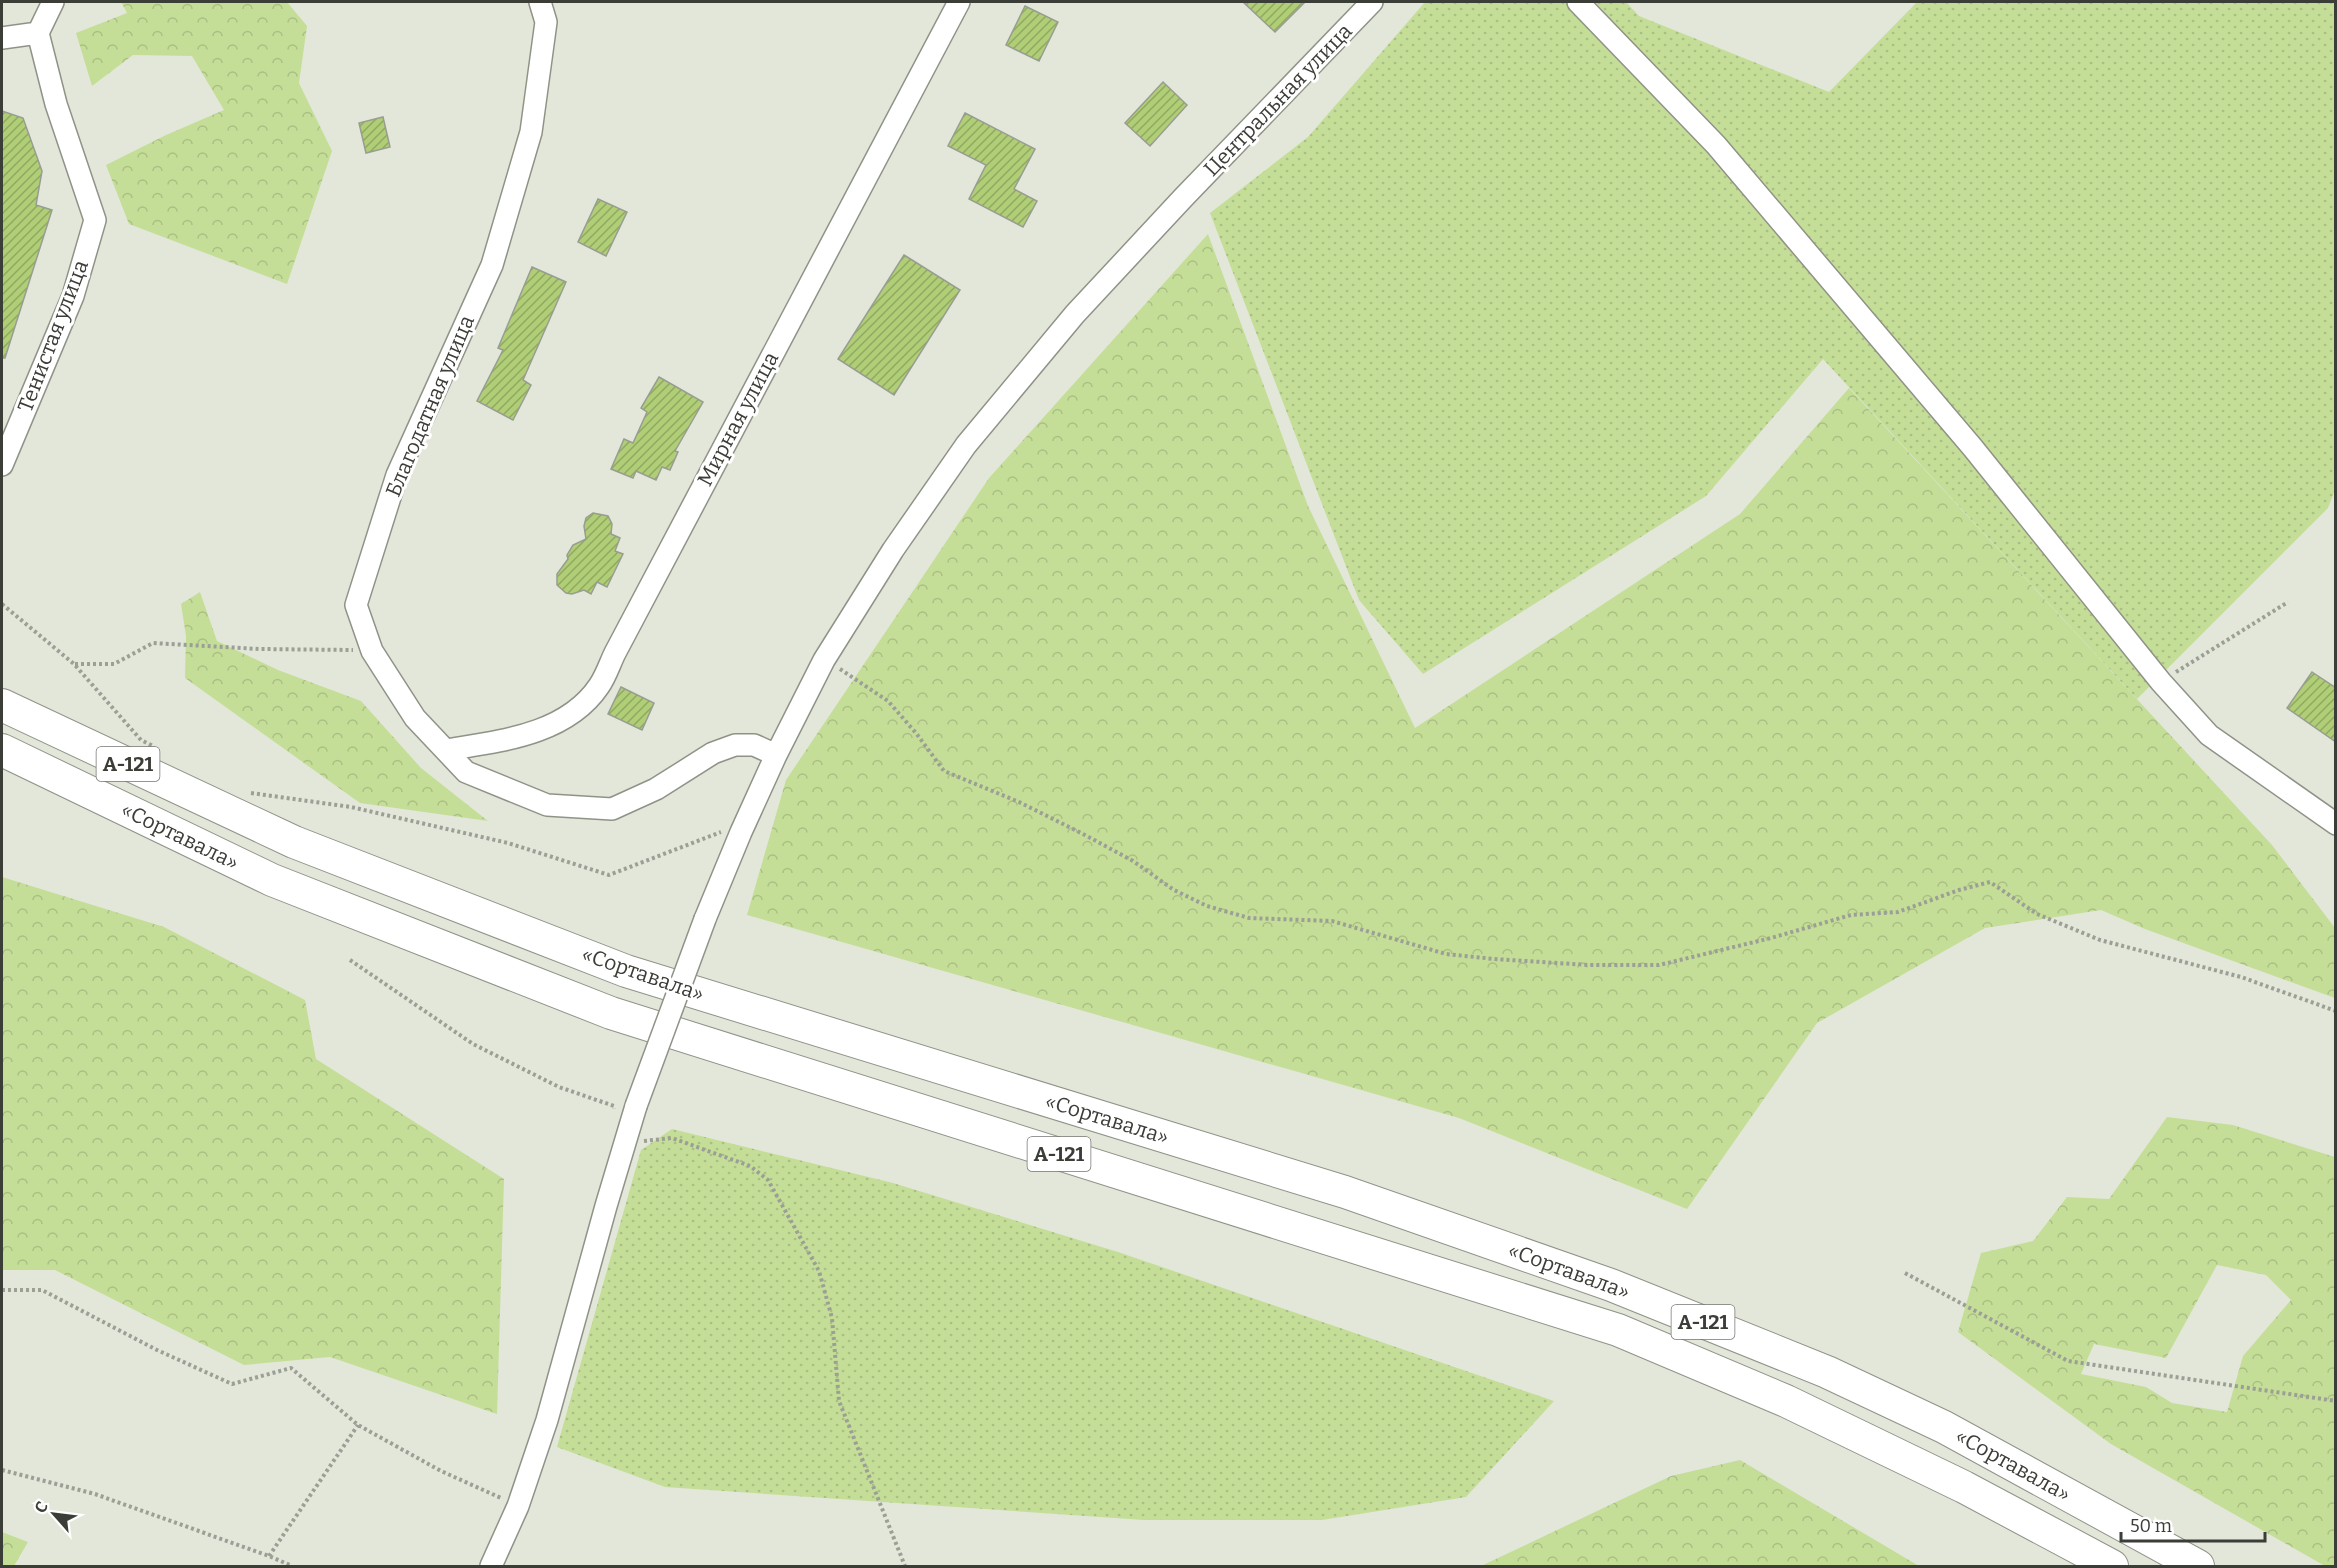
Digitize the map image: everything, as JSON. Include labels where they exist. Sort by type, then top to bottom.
[{"type":"highway","name":"«Сортавала»","points":[[2,705],[294,842],[626,971],[1346,1192],[1611,1285],[1827,1372],[1944,1427],[2198,1566]]},
{"type":"highway","name":"«Сортавала»","points":[[2,750],[272,880],[611,1013],[1618,1330],[1786,1401],[1964,1486],[2112,1566]]},
{"type":"street","points":[[2,38],[38,33],[53,2]]},
{"type":"street","name":"Благодатная улица","points":[[540,2],[546,22],[531,132],[492,265],[397,475],[356,604],[372,651],[415,718],[466,772],[547,805],[612,809],[656,789],[713,753],[735,745],[754,745],[776,755]]},
{"type":"street","name":"Мирная улица","points":[[446,750],[539,730],[576,712],[600,686],[615,652],[959,2]]},
{"type":"street","name":"Центральная улица","points":[[490,1566],[518,1506],[547,1420],[636,1106],[705,919],[747,817],[824,660],[893,550],[966,445],[1076,314],[1183,198],[1372,2]]},
{"type":"street","points":[[1578,2],[1723,154],[1973,448],[2161,682],[2209,735],[2336,824]]},
{"type":"street","name":"Тенистая улица","points":[[2,465],[73,296],[95,220],[56,104],[38,33]]},
{"type":"path","points":[[2161,682],[2288,602]]},
{"type":"path","points":[[2,604],[75,664],[141,740],[160,750]]},
{"type":"path","points":[[75,664],[114,664],[153,643],[259,649],[372,651]]},
{"type":"path","points":[[824,660],[855,677],[888,701],[916,733],[944,771],[1019,802],[1085,835],[1133,861],[1174,890],[1207,906],[1249,918],[1332,921],[1446,954],[1589,965],[1659,964],[1772,938],[1851,915],[1898,912],[1959,890],[1990,882],[2037,914],[2100,939],[2241,977],[2336,1011]]},
{"type":"path","points":[[240,791],[351,807],[508,843],[609,875],[714,835],[747,817]]},
{"type":"path","points":[[350,960],[473,1044],[559,1087],[614,1106],[614,1116]]},
{"type":"path","points":[[625,1143],[672,1138],[750,1166],[768,1180],[819,1271],[832,1318],[839,1401],[905,1566]]},
{"type":"path","points":[[1905,1274],[2068,1361],[2336,1401]]},
{"type":"path","points":[[2,1290],[42,1290],[157,1350],[232,1384],[291,1368],[358,1425],[441,1471],[518,1506]]},
{"type":"path","points":[[269,1556],[358,1425]]},
{"type":"path","points":[[2,1470],[94,1494],[292,1566]]},
{"type":"green space","points":[[121,2],[287,2],[307,26],[299,83],[332,151],[287,284],[129,224],[106,165],[166,135],[224,110],[192,56],[133,55],[92,86],[76,33],[127,13]]},
{"type":"green space","points":[[1425,2],[1626,2],[1639,16],[1829,92],[1917,2],[2335,2],[2335,490],[2328,508],[2137,699],[1823,359],[1706,496],[1423,674],[1359,600],[1210,213],[1308,137]]},
{"type":"green space","points":[[1208,234],[1308,506],[1415,728],[1740,514],[1849,388],[2272,845],[2335,928],[2335,998],[2145,929],[2101,910],[1985,928],[1817,1023],[1687,1209],[1459,1118],[747,915],[786,780],[989,478]]},
{"type":"green space","points":[[200,592],[217,641],[278,670],[361,701],[421,768],[488,821],[360,803],[185,678],[186,636],[181,604]]},
{"type":"green space","points":[[2,877],[164,927],[305,1000],[316,1059],[504,1179],[497,1414],[330,1357],[244,1365],[55,1270],[2,1270]]},
{"type":"green space","points":[[2167,1117],[2233,1125],[2335,1157],[2335,1566],[2325,1566],[2111,1444],[1958,1332],[1981,1253],[2033,1241],[2067,1197],[2109,1199]],"holes":[[[2217,1265],[2266,1275],[2291,1300],[2243,1356],[2227,1412],[2172,1403],[2146,1387],[2081,1374],[2094,1344],[2166,1358]]]},
{"type":"green space","points":[[672,1129],[893,1183],[1118,1252],[1554,1401],[1466,1497],[1322,1520],[1144,1520],[665,1487],[557,1447],[641,1150]]},
{"type":"green space","points":[[1740,1460],[1919,1566],[1481,1566],[1671,1476]]},
{"type":"green space","points":[[2,1532],[28,1542],[14,1566],[2,1566]]},
{"type":"building","points":[[1243,2],[1305,2],[1275,32]]},
{"type":"building","points":[[1025,6],[1058,22],[1039,61],[1006,45]]},
{"type":"building","points":[[1163,82],[1187,105],[1150,146],[1125,123]]},
{"type":"building","points":[[2,111],[23,118],[42,171],[36,205],[52,210],[5,358],[2,358]]},
{"type":"building","points":[[965,113],[1035,149],[1014,189],[1037,201],[1023,227],[969,199],[986,165],[948,146]]},
{"type":"building","points":[[383,117],[390,147],[366,153],[359,123]]},
{"type":"building","points":[[598,199],[627,212],[606,256],[578,242]]},
{"type":"building","points":[[904,255],[960,290],[894,395],[838,359]]},
{"type":"building","points":[[532,267],[566,282],[523,380],[531,385],[513,420],[477,401],[503,350],[498,348]]},
{"type":"building","points":[[659,377],[703,402],[675,451],[678,452],[670,470],[662,467],[656,480],[636,471],[633,478],[611,469],[624,439],[633,443],[647,412],[641,408]]},
{"type":"building","points":[[593,513],[608,516],[612,524],[611,534],[620,538],[615,551],[623,554],[607,587],[597,582],[591,594],[584,590],[572,594],[566,593],[557,585],[557,574],[568,559],[567,555],[573,545],[586,539],[584,526],[586,518]]},
{"type":"building","points":[[2312,672],[2336,688],[2336,742],[2287,708]]},
{"type":"building","points":[[621,687],[654,703],[642,730],[608,714]]}]
